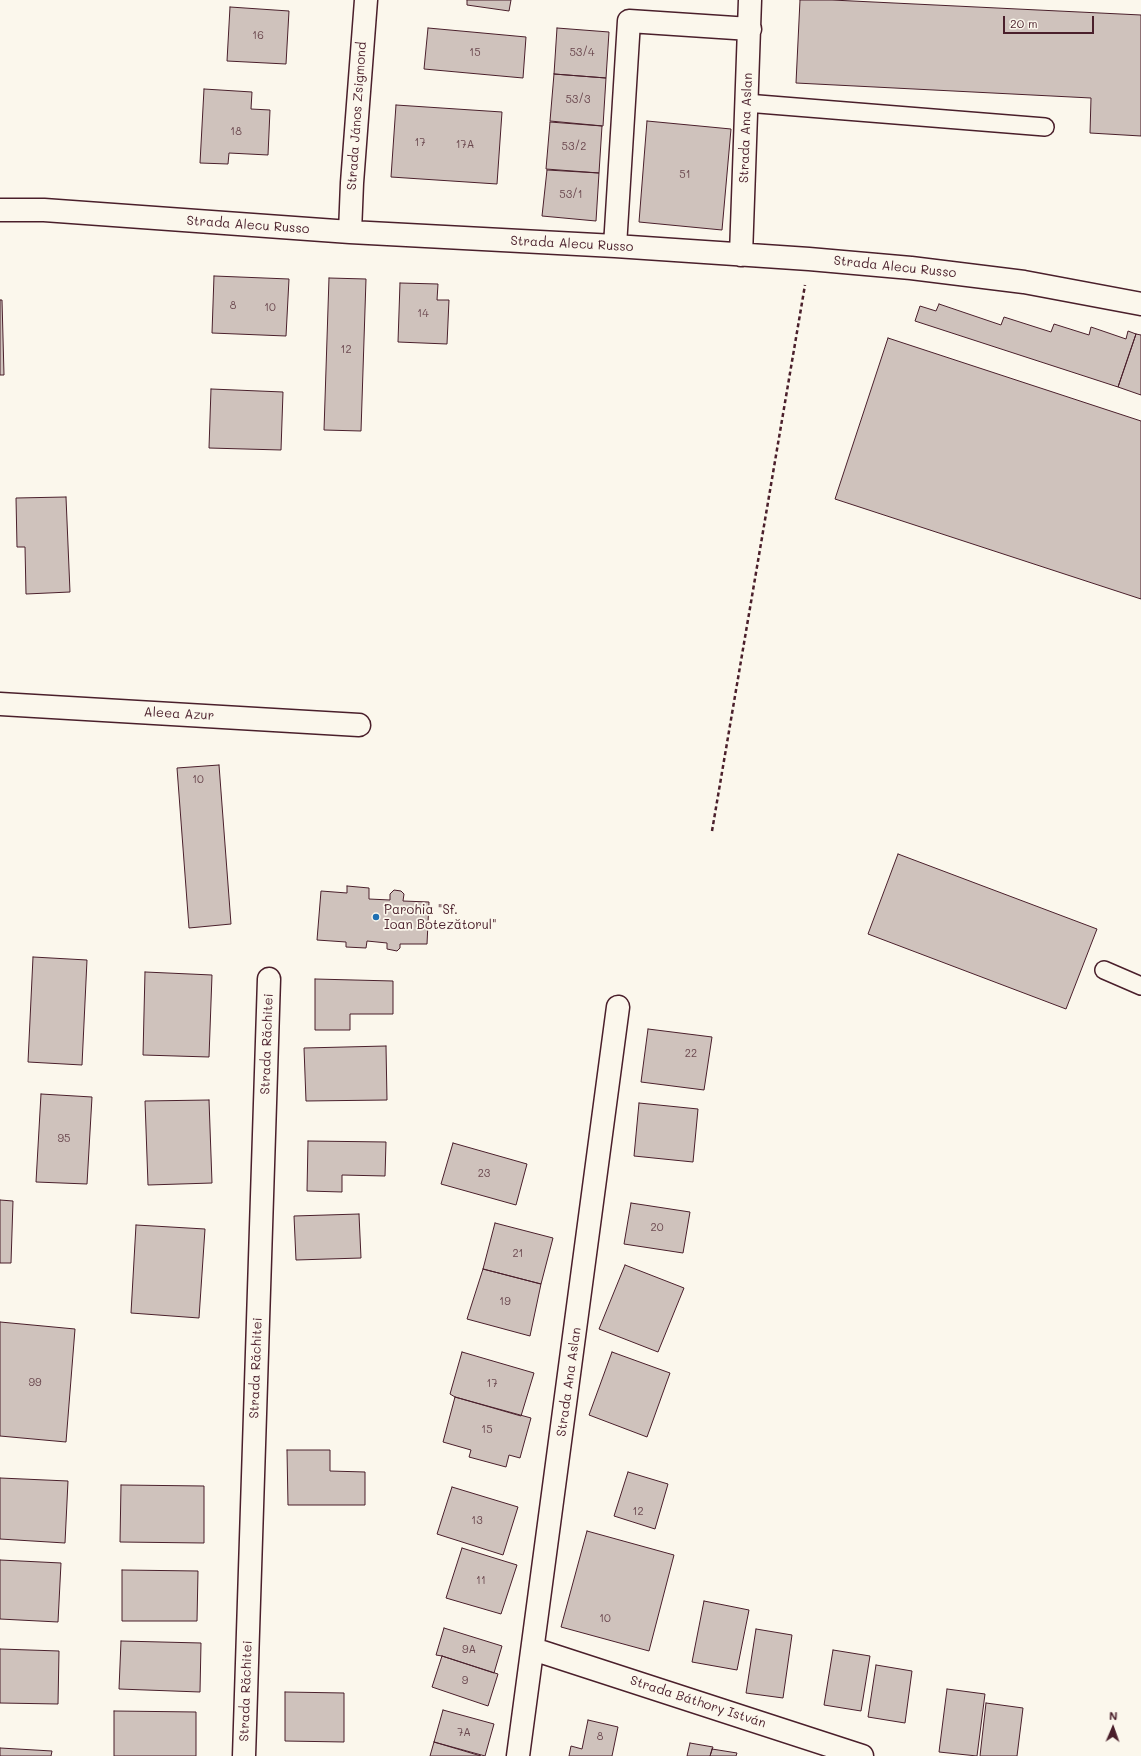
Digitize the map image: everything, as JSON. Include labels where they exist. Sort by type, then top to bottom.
[{"type":"street","name":"Strada János Zsigmond","points":[[350,232],[352,183],[366,0]]},
{"type":"street","name":"Strada Ana Aslan","points":[[741,255],[750,0]]},
{"type":"street","points":[[615,246],[629,21],[750,29]]},
{"type":"street","name":"Strada Alecu Russo","points":[[0,210],[44,210],[350,232],[615,246],[809,259],[911,268],[1024,282],[1141,304]]},
{"type":"street","name":"Aleea Azur","points":[[0,704],[359,725]]},
{"type":"street","name":"Strada Răchitei","points":[[244,1756],[269,979]]},
{"type":"street","name":"Strada Ana Aslan","points":[[518,1756],[618,1007]]},
{"type":"street","name":"Strada Báthory István","points":[[533,1649],[862,1756]]},
{"type":"lane","points":[[746,103],[1045,127]]},
{"type":"lane","points":[[1104,970],[1141,986]]},
{"type":"path","points":[[712,831],[809,259]]},
{"type":"building","points":[[467,0],[511,0],[509,11],[467,5]]},
{"type":"building","points":[[800,0],[832,0],[1141,15],[1141,136],[1090,133],[1091,98],[796,83]]},
{"type":"building","points":[[230,7],[289,11],[286,64],[227,61]]},
{"type":"building","points":[[428,28],[526,37],[523,78],[424,69]]},
{"type":"building","points":[[557,28],[609,32],[606,78],[554,74]]},
{"type":"building","points":[[554,74],[606,78],[603,126],[550,121]]},
{"type":"building","points":[[204,89],[252,92],[251,109],[270,110],[268,155],[229,153],[228,164],[200,163]]},
{"type":"building","points":[[396,105],[502,112],[497,184],[391,177]]},
{"type":"building","points":[[647,121],[731,129],[722,230],[639,222]]},
{"type":"building","points":[[550,122],[602,126],[599,173],[546,169]]},
{"type":"building","points":[[547,170],[599,173],[596,221],[542,216]]},
{"type":"building","points":[[214,276],[289,279],[286,336],[212,333]]},
{"type":"building","points":[[329,278],[366,279],[361,431],[324,430]]},
{"type":"building","points":[[400,283],[438,284],[437,300],[449,300],[447,344],[398,342]]},
{"type":"building","points":[[0,300],[2,300],[4,375],[0,375]]},
{"type":"building","points":[[939,304],[1001,325],[1004,317],[1051,332],[1054,324],[1089,335],[1091,327],[1126,339],[1128,331],[1136,334],[1118,387],[915,321],[920,306],[936,311]]},
{"type":"building","points":[[1136,334],[1141,335],[1141,395],[1118,387]]},
{"type":"building","points":[[888,338],[1141,421],[1141,599],[835,499]]},
{"type":"building","points":[[211,389],[283,392],[281,450],[209,448]]},
{"type":"building","points":[[66,497],[70,592],[26,594],[25,547],[17,547],[16,498]]},
{"type":"building","points":[[219,765],[231,924],[189,928],[177,768]]},
{"type":"building","points":[[898,854],[1097,929],[1066,1009],[868,934]]},
{"type":"building","points":[[347,886],[369,888],[369,899],[390,900],[390,894],[394,890],[401,891],[404,894],[403,901],[429,902],[427,944],[400,944],[400,948],[397,951],[387,949],[387,943],[367,941],[366,948],[346,947],[346,942],[317,940],[321,891],[347,893]]},
{"type":"building","points":[[33,957],[87,960],[82,1065],[28,1062]]},
{"type":"building","points":[[145,972],[212,975],[209,1057],[143,1055]]},
{"type":"building","points":[[315,979],[393,981],[393,1014],[350,1014],[350,1030],[315,1030]]},
{"type":"building","points":[[648,1029],[712,1037],[704,1090],[641,1082]]},
{"type":"building","points":[[386,1046],[387,1100],[306,1101],[304,1048]]},
{"type":"building","points":[[41,1094],[92,1097],[87,1184],[36,1182]]},
{"type":"building","points":[[209,1100],[212,1183],[148,1185],[145,1101]]},
{"type":"building","points":[[639,1103],[698,1109],[693,1162],[634,1156]]},
{"type":"building","points":[[308,1141],[386,1142],[385,1176],[342,1175],[342,1192],[307,1191]]},
{"type":"building","points":[[453,1143],[527,1164],[516,1205],[441,1184]]},
{"type":"building","points":[[0,1200],[13,1201],[11,1263],[0,1263]]},
{"type":"building","points":[[631,1203],[690,1212],[683,1253],[624,1244]]},
{"type":"building","points":[[359,1214],[361,1258],[296,1260],[294,1216]]},
{"type":"building","points":[[495,1223],[553,1238],[541,1284],[483,1269]]},
{"type":"building","points":[[136,1225],[205,1229],[199,1318],[131,1313]]},
{"type":"building","points":[[625,1265],[684,1288],[658,1352],[599,1329]]},
{"type":"building","points":[[483,1269],[541,1284],[530,1336],[467,1319]]},
{"type":"building","points":[[0,1322],[75,1329],[66,1442],[0,1436]]},
{"type":"building","points":[[462,1352],[534,1373],[521,1416],[455,1397],[450,1394]]},
{"type":"building","points":[[612,1352],[670,1373],[647,1437],[589,1415]]},
{"type":"building","points":[[455,1397],[531,1418],[520,1458],[509,1455],[506,1467],[469,1457],[471,1450],[443,1442]]},
{"type":"building","points":[[287,1450],[330,1450],[330,1471],[365,1472],[365,1505],[288,1505]]},
{"type":"building","points":[[628,1472],[668,1484],[655,1529],[614,1516]]},
{"type":"building","points":[[0,1478],[68,1481],[65,1543],[0,1539]]},
{"type":"building","points":[[121,1485],[204,1486],[204,1543],[120,1542]]},
{"type":"building","points":[[452,1487],[518,1507],[503,1555],[437,1534]]},
{"type":"building","points":[[587,1531],[674,1555],[649,1651],[561,1627]]},
{"type":"building","points":[[462,1548],[517,1565],[501,1614],[446,1598]]},
{"type":"building","points":[[0,1560],[61,1563],[58,1622],[0,1619]]},
{"type":"building","points":[[122,1570],[198,1571],[197,1621],[122,1621]]},
{"type":"building","points":[[704,1601],[749,1610],[737,1670],[692,1662]]},
{"type":"building","points":[[444,1628],[502,1646],[494,1673],[436,1655]]},
{"type":"building","points":[[756,1629],[792,1635],[783,1698],[746,1693]]},
{"type":"building","points":[[121,1641],[201,1643],[200,1692],[119,1689]]},
{"type":"building","points":[[0,1649],[59,1651],[58,1704],[0,1703]]},
{"type":"building","points":[[833,1650],[870,1656],[861,1711],[824,1705]]},
{"type":"building","points":[[442,1656],[498,1674],[488,1706],[432,1687]]},
{"type":"building","points":[[876,1665],[912,1671],[905,1723],[868,1717]]},
{"type":"building","points":[[947,1689],[985,1694],[977,1756],[939,1752]]},
{"type":"building","points":[[285,1692],[344,1693],[344,1742],[285,1741]]},
{"type":"building","points":[[986,1703],[1023,1708],[1017,1756],[980,1756]]},
{"type":"building","points":[[443,1710],[494,1724],[485,1756],[434,1742]]},
{"type":"building","points":[[114,1711],[196,1712],[196,1756],[114,1756]]},
{"type":"building","points":[[588,1720],[618,1727],[612,1756],[569,1756],[571,1746],[582,1749]]},
{"type":"building","points":[[434,1742],[481,1756],[430,1756]]},
{"type":"building","points":[[690,1743],[713,1747],[710,1756],[687,1756]]},
{"type":"building","points":[[0,1748],[52,1751],[51,1756],[0,1756]]},
{"type":"building","points":[[712,1749],[737,1753],[736,1756],[710,1756]]},
{"type":"place","name":"Parohia \"Sf. Ioan Botezătorul\"","points":[[376,917]]}]
